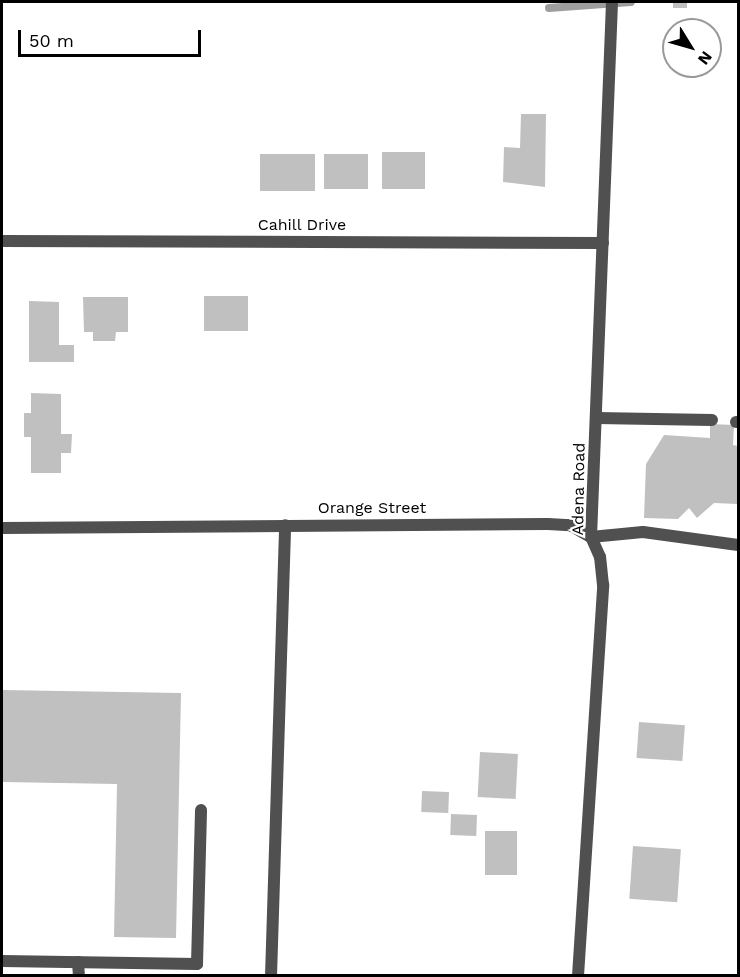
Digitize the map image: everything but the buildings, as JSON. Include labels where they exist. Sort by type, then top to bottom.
[{"type":"street","name":"Adena Road","points":[[578,975],[603,585],[600,557],[591,537],[613,23],[612,2]]},
{"type":"street","name":"Cahill Drive","points":[[2,241],[603,243]]},
{"type":"street","points":[[597,418],[712,420]]},
{"type":"street","name":"Orange Street","points":[[2,528],[548,524],[570,525],[591,537]]},
{"type":"street","points":[[271,975],[285,525]]},
{"type":"street","points":[[591,537],[643,532],[738,545]]},
{"type":"street","points":[[2,961],[78,962],[198,970],[201,810]]},
{"type":"street","points":[[78,962],[79,975]]},
{"type":"waterway","points":[[549,8],[631,2]]}]
